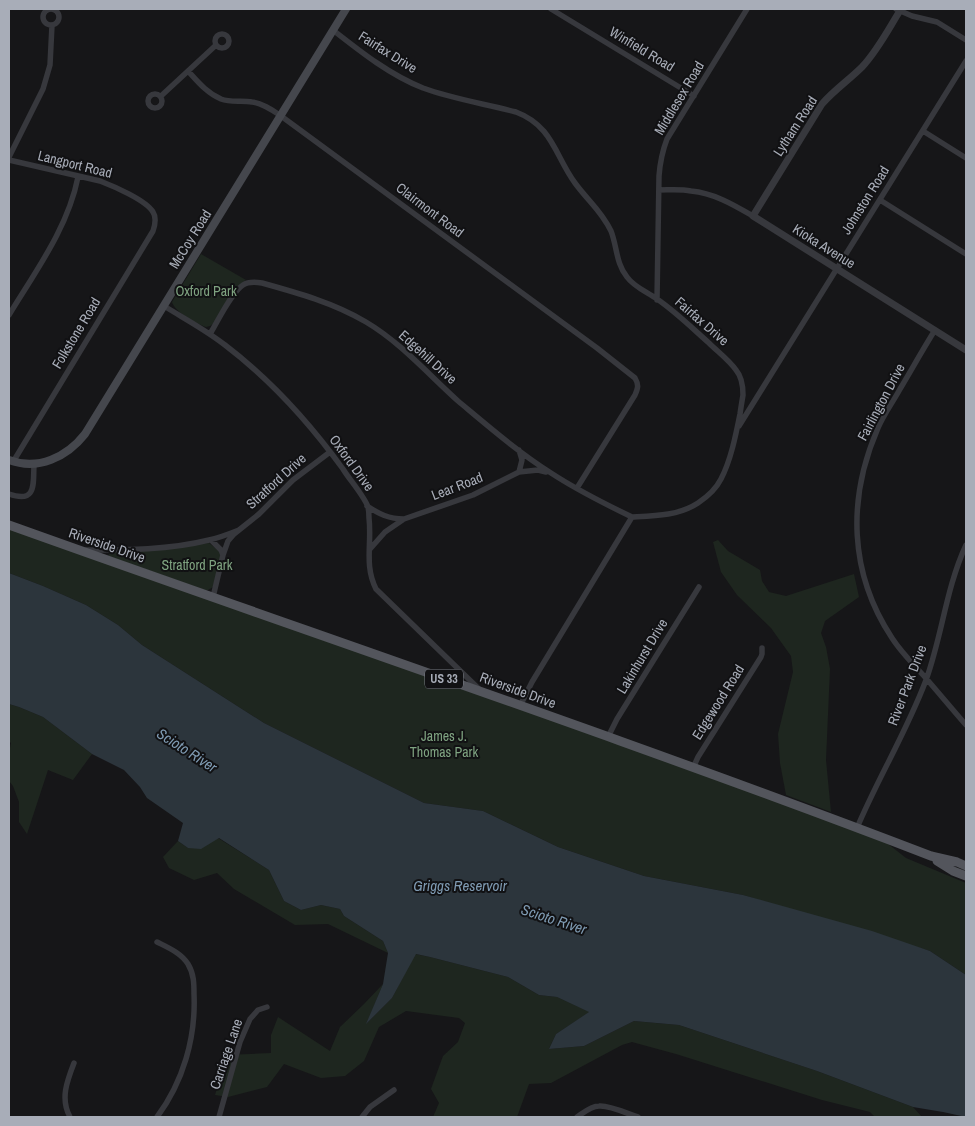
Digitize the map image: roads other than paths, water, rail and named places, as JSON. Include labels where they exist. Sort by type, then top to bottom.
[{"type":"main road","name":"McCoy Road","points":[[11,461],[34,464],[49,461],[63,455],[80,441],[346,9]]},
{"type":"main road","name":"Riverside Drive","points":[[9,525],[480,691],[931,856],[966,866]]},
{"type":"main road","name":"Riverside Drive","points":[[931,856],[953,871],[966,876]]},
{"type":"street","name":"Winfield Road","points":[[551,9],[694,96]]},
{"type":"street","name":"Middlesex Road","points":[[657,300],[659,190],[662,152],[667,140],[747,9]]},
{"type":"street","points":[[899,10],[912,16],[937,22],[966,40]]},
{"type":"street","name":"Lytham Road","points":[[753,216],[822,104],[862,67],[872,55],[899,10]]},
{"type":"street","points":[[9,159],[43,89],[50,65],[52,25]]},
{"type":"street","name":"Fairfax Drive","points":[[333,30],[375,62],[424,88],[516,112],[534,122],[551,140],[571,179],[582,194],[600,212],[606,222],[612,233],[619,262],[626,277],[708,342],[738,371],[743,394],[729,458],[721,479],[705,498],[696,505],[674,514],[632,517]]},
{"type":"street","points":[[160,96],[216,46]]},
{"type":"street","name":"Johnston Road","points":[[736,430],[966,60]]},
{"type":"street","name":"Clairmont Road","points":[[188,71],[203,88],[219,98],[229,101],[255,102],[281,116],[597,348],[635,378],[638,385],[635,395],[577,488]]},
{"type":"street","points":[[923,131],[966,158]]},
{"type":"street","name":"Langport Road","points":[[9,159],[100,182],[122,191],[148,206],[153,210],[156,217]]},
{"type":"street","points":[[9,316],[68,214],[78,177]]},
{"type":"street","name":"Kioka Avenue","points":[[659,190],[705,193],[736,206],[966,350]]},
{"type":"street","points":[[880,200],[966,254]]},
{"type":"street","name":"Folkstone Road","points":[[11,461],[153,231],[156,217]]},
{"type":"street","name":"Edgehill Drive","points":[[210,334],[238,290],[244,284],[253,281],[336,306],[378,330],[399,346],[458,400],[519,450],[551,473],[632,517]]},
{"type":"street","name":"Oxford Drive","points":[[164,306],[210,334],[253,368],[298,412],[330,452],[368,506],[370,528],[369,567],[371,580],[376,589],[480,691]]},
{"type":"street","name":"Fairlington Drive","points":[[935,330],[878,427],[870,449],[860,485],[856,517],[857,549],[862,573],[875,609],[892,640],[966,725]]},
{"type":"street","points":[[519,450],[522,460],[519,472]]},
{"type":"street","name":"Stratford Drive","points":[[214,597],[223,555],[228,542],[293,480],[330,452]]},
{"type":"street","points":[[9,494],[18,498],[29,495],[33,487],[34,464]]},
{"type":"street","name":"Lear Road","points":[[369,551],[385,532],[404,519],[473,495],[519,472],[538,470],[551,473]]},
{"type":"street","points":[[368,506],[383,516],[393,519],[404,519]]},
{"type":"street","points":[[520,706],[532,682],[632,517]]},
{"type":"street","name":"Stratford Drive","points":[[79,550],[187,545],[211,540],[239,530]]},
{"type":"street","points":[[211,540],[223,555]]},
{"type":"street","name":"River Park Drive","points":[[857,828],[926,679],[954,577],[966,545]]},
{"type":"street","name":"Lakinhurst Drive","points":[[608,737],[617,719],[699,588]]},
{"type":"street","name":"Edgewood Road","points":[[693,768],[761,657],[762,648]]},
{"type":"street","points":[[157,1117],[172,1094],[189,1050],[194,1008],[193,976],[189,966],[181,955],[158,942]]},
{"type":"street","name":"Carriage Lane","points":[[219,1117],[240,1042],[250,1019],[258,1010],[267,1007]]},
{"type":"street","points":[[70,1117],[65,1108],[64,1092],[74,1062]]},
{"type":"street","points":[[362,1117],[370,1107],[394,1090]]},
{"type":"street","points":[[577,1117],[597,1106],[606,1106],[638,1117]]},
{"type":"water","name":"Griggs Reservoir","points":[[9,573],[86,605],[118,625],[142,645],[264,723],[424,803],[483,811],[558,847],[644,876],[743,895],[872,931],[930,951],[966,975],[966,1117],[913,1107],[817,1071],[679,1025],[634,1021],[584,1046],[549,1049],[556,1034],[589,1012],[557,997],[539,995],[508,977],[416,954],[392,998],[366,1024],[383,984],[388,953],[383,941],[344,916],[340,909],[321,905],[301,910],[284,901],[269,870],[219,838],[201,849],[188,848],[178,841],[183,823],[147,798],[140,787],[124,770],[92,754],[43,717],[9,704]]},
{"type":"park label","name":"Oxford Park","points":[[206,291]]},
{"type":"park label","name":"Stratford Park","points":[[197,565]]},
{"type":"park label","name":"James J. Thomas Park","points":[[444,744]]},
{"type":"water label","name":"Scioto River","points":[[187,750]]},
{"type":"water label","name":"Scioto River","points":[[554,919]]}]
